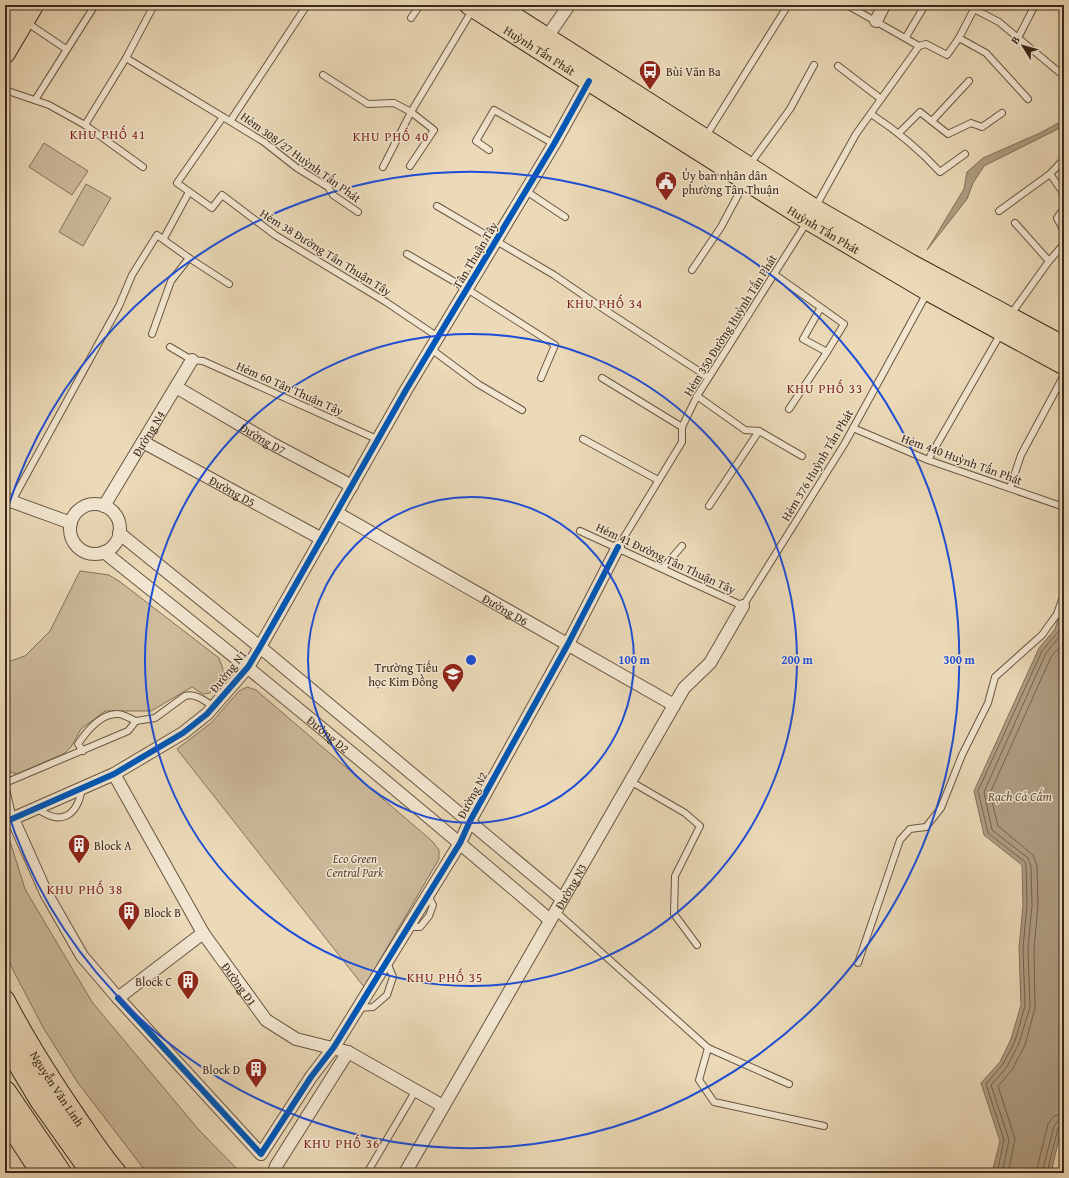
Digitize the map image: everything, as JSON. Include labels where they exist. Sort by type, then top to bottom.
[{"type":"highway","name":"Nguyễn Văn Linh","points":[[5,1040],[41,1100],[93,1173]]},
{"type":"highway","points":[[5,1092],[60,1173]]},
{"type":"main road","name":"Huỳnh Tấn Phát","points":[[496,5],[589,81],[747,173],[928,291],[1006,324]]},
{"type":"main road","name":"Huỳnh Tấn Phát","points":[[471,7],[543,43],[706,138],[747,173]]},
{"type":"main road","points":[[5,54],[19,12]]},
{"type":"main road","name":"Huỳnh Tấn Phát","points":[[811,215],[911,264],[1029,337],[1064,365]]},
{"type":"main road","name":"Huỳnh Tấn Phát","points":[[1029,337],[1064,346]]},
{"type":"main road","name":"Nguyễn Văn Linh","points":[[5,1000],[19,1028],[61,1095],[117,1173]]},
{"type":"main road","points":[[5,1118],[41,1173]]},
{"type":"street","points":[[543,43],[568,5]]},
{"type":"street","points":[[876,21],[884,5]]},
{"type":"street","name":"Tân Thuận Tây","points":[[379,440],[431,349],[554,144],[589,81]]},
{"type":"street","name":"Đường N4","points":[[104,506],[192,360]]},
{"type":"street","name":"Đường D7","points":[[176,388],[271,443],[352,486]]},
{"type":"street","name":"Đường N1","points":[[9,821],[114,774],[183,733],[214,707],[248,667],[260,648],[379,440]]},
{"type":"street","name":"Đường D5","points":[[143,442],[322,539]]},
{"type":"street","points":[[9,500],[71,522]]},
{"type":"street","points":[[92,504],[104,506],[113,512],[116,517],[119,533],[114,544],[104,552],[92,554],[81,550],[76,546],[70,535],[71,522],[77,512],[86,506],[92,504]]},
{"type":"street","name":"Đường D6","points":[[337,513],[674,705]]},
{"type":"street","name":"Đường D2","points":[[119,533],[470,821],[562,899]]},
{"type":"street","name":"Đường N2","points":[[118,998],[261,1154],[311,1077],[334,1048],[460,843],[470,821],[568,644],[618,547]]},
{"type":"street","name":"Đường D2","points":[[104,552],[248,667],[460,843],[553,916]]},
{"type":"street","name":"Đường N3","points":[[405,1173],[684,688],[710,663],[742,606]]},
{"type":"street","name":"Đường D1","points":[[114,774],[203,933],[266,1020],[296,1039],[348,1052],[443,1106]]},
{"type":"street","points":[[9,821],[46,893],[82,956],[118,998],[203,933]]},
{"type":"street","points":[[274,1173],[289,1146],[348,1052]]},
{"type":"street","points":[[311,1077],[326,1087]]},
{"type":"street","points":[[272,1136],[289,1146]]},
{"type":"lane","points":[[35,100],[95,5]]},
{"type":"lane","points":[[85,125],[126,58],[154,5]]},
{"type":"lane","points":[[231,120],[307,5]]},
{"type":"lane","points":[[411,18],[420,5]]},
{"type":"lane","points":[[706,138],[788,5]]},
{"type":"lane","points":[[847,5],[906,37],[919,46],[926,44],[948,55],[959,38],[972,7],[999,22],[1059,72],[1064,67]]},
{"type":"lane","points":[[906,37],[925,5]]},
{"type":"lane","points":[[1018,38],[1035,5]]},
{"type":"lane","points":[[383,167],[410,112],[471,7]]},
{"type":"lane","points":[[19,12],[66,49]]},
{"type":"lane","points":[[959,38],[986,52],[1028,99]]},
{"type":"lane","name":"Hẻm 350 Đường Huỳnh Tấn Phát","points":[[618,547],[682,442],[682,427],[708,377],[811,215],[856,134],[919,46]]},
{"type":"lane","name":"Hẻm 308/27 Huỳnh Tấn Phát","points":[[126,58],[223,117],[231,120],[264,142],[297,168],[328,187],[332,195],[358,212]]},
{"type":"lane","points":[[692,270],[721,227],[747,173],[790,109],[814,65]]},
{"type":"lane","points":[[838,66],[881,99]]},
{"type":"lane","points":[[323,75],[368,104],[394,103],[410,112],[434,130],[410,166]]},
{"type":"lane","points":[[932,121],[969,81]]},
{"type":"lane","points":[[5,90],[49,105],[85,125],[143,167]]},
{"type":"lane","points":[[489,150],[476,141],[494,110],[554,144]]},
{"type":"lane","points":[[899,133],[920,112],[948,134],[971,123],[982,127],[1002,113]]},
{"type":"lane","points":[[871,114],[899,133],[921,151],[940,172],[965,154]]},
{"type":"lane","name":"Hẻm 38 Đường Tân Thuận Tây","points":[[223,117],[177,183],[212,208],[222,195],[275,235],[386,302],[438,338]]},
{"type":"lane","points":[[999,210],[1050,174],[1064,159]]},
{"type":"lane","points":[[1050,174],[1064,194]]},
{"type":"lane","points":[[526,191],[565,217]]},
{"type":"lane","points":[[164,238],[189,192]]},
{"type":"lane","points":[[437,206],[495,242],[554,275],[708,377]]},
{"type":"lane","points":[[1064,208],[1057,218],[1064,231]]},
{"type":"lane","points":[[1015,222],[1049,261]]},
{"type":"lane","points":[[9,500],[119,306],[132,275],[157,235],[164,238],[189,258],[229,284]]},
{"type":"lane","points":[[928,460],[1006,324],[1049,261],[1064,244]]},
{"type":"lane","points":[[407,254],[467,289],[555,345],[541,378]]},
{"type":"lane","points":[[152,334],[171,281],[189,258]]},
{"type":"lane","points":[[774,274],[820,309],[844,324],[789,409]]},
{"type":"lane","name":"Hẻm 376 Huỳnh Tấn Phát","points":[[742,606],[853,428],[928,291]]},
{"type":"lane","points":[[820,309],[804,339],[827,352]]},
{"type":"lane","name":"Hẻm 60 Tân Thuận Tây","points":[[170,347],[192,360],[203,361],[379,440]]},
{"type":"lane","points":[[431,349],[478,384],[522,410]]},
{"type":"lane","points":[[1010,488],[1021,455],[1064,375]]},
{"type":"lane","points":[[602,378],[682,427]]},
{"type":"lane","points":[[697,396],[745,430],[759,431],[802,456]]},
{"type":"lane","name":"Hẻm 440 Huỳnh Tấn Phát","points":[[853,428],[928,460],[1064,507]]},
{"type":"lane","points":[[709,506],[759,431]]},
{"type":"lane","points":[[583,439],[658,480]]},
{"type":"lane","name":"Hẻm 41 Đường Tân Thuận Tây","points":[[580,531],[618,547],[742,606]]},
{"type":"lane","points":[[663,568],[682,546]]},
{"type":"lane","points":[[858,963],[900,840],[910,829],[926,827],[941,808],[962,756],[988,703],[995,677],[1042,635],[1057,614],[1064,594]]},
{"type":"lane","points":[[83,750],[78,744],[88,730],[100,720],[118,714],[136,721],[155,718],[184,696],[190,695],[202,698],[214,707]]},
{"type":"lane","points":[[9,821],[5,784],[128,731],[136,721]]},
{"type":"lane","points":[[630,781],[685,812],[700,826],[675,876],[674,914],[698,945]]},
{"type":"lane","points":[[38,809],[49,817],[61,818],[73,811],[80,803],[82,789]]},
{"type":"lane","points":[[553,916],[708,1048],[789,1084]]},
{"type":"lane","points":[[358,1008],[373,1007],[387,995],[393,977],[387,962]]},
{"type":"lane","points":[[708,1048],[699,1080],[714,1102],[824,1126]]},
{"type":"lane","points":[[367,1173],[416,1090]]},
{"type":"green space","points":[[44,143],[88,171],[72,195],[29,167]]},
{"type":"green space","points":[[86,184],[111,198],[83,246],[59,232]]},
{"type":"green space","points":[[80,571],[109,575],[119,581],[219,658],[223,669],[223,678],[210,693],[203,694],[192,687],[151,711],[105,711],[81,729],[71,747],[65,753],[17,774],[10,772],[5,767],[5,663],[25,656],[50,631]]},
{"type":"green space","name":"Eco Green Central Park","points":[[247,687],[256,690],[432,841],[439,850],[439,859],[364,987],[177,749],[211,723],[239,691]]},
{"type":"green space","points":[[8,835],[25,889],[92,1002],[198,1129],[241,1173],[147,1173],[78,1083],[44,1029],[13,970],[5,951],[5,837]]},
{"type":"water","points":[[1064,120],[1064,126],[984,166],[973,183],[967,199],[927,250],[964,189],[967,172],[983,158],[1040,133]]},
{"type":"water","name":"Rạch Cả Cấm","points":[[1064,600],[1064,1117],[1051,1173],[992,1173],[1000,1141],[981,1083],[1000,1062],[1011,1039],[1021,1005],[1019,948],[1023,905],[1022,865],[984,835],[974,791],[1039,648],[1055,629]]},
{"type":"cycle path","points":[[5,822],[114,774],[183,733],[207,714],[248,667],[406,390],[554,144],[589,81]]},
{"type":"cycle path","points":[[118,998],[261,1154],[311,1077],[334,1047],[460,843],[470,821],[568,644],[618,547]]},
{"type":"place","name":"Bùi Văn Ba","points":[[650,90]]},
{"type":"place","name":"Ủy ban nhân dân phường Tân Thuận","points":[[666,202]]},
{"type":"place","name":"Trường Tiểu học Kim Đồng","points":[[453,694]]},
{"type":"place","name":"Block A","points":[[79,864]]},
{"type":"place","name":"Block B","points":[[129,932]]},
{"type":"place","name":"Block C","points":[[188,1000]]},
{"type":"place","name":"Block D","points":[[256,1088]]},
{"type":"district","name":"KHU PHỐ 41","points":[[108,134]]},
{"type":"district","name":"KHU PHỐ 40","points":[[391,136]]},
{"type":"district","name":"KHU PHỐ 34","points":[[605,303]]},
{"type":"district","name":"KHU PHỐ 33","points":[[825,388]]},
{"type":"district","name":"KHU PHỐ 38","points":[[85,889]]},
{"type":"district","name":"KHU PHỐ 35","points":[[445,977]]},
{"type":"district","name":"KHU PHỐ 36","points":[[342,1143]]}]
